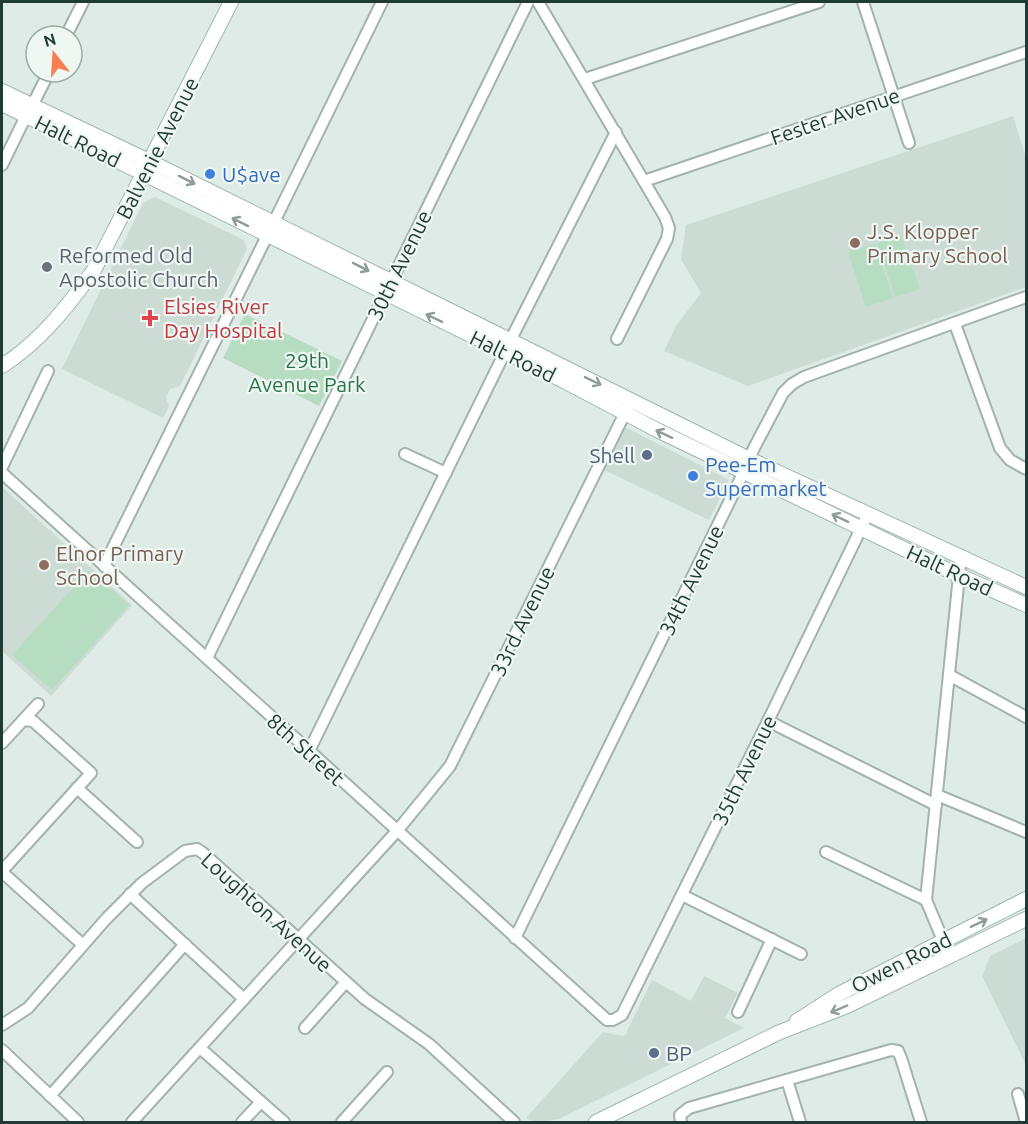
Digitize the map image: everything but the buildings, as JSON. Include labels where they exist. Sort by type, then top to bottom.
[{"type":"street","points":[[72,24],[83,2]]},
{"type":"street","name":"Balvenie Avenue","points":[[2,366],[41,336],[70,303],[94,270],[231,2]]},
{"type":"street","points":[[104,566],[382,2]]},
{"type":"street","name":"30th Avenue","points":[[207,658],[528,2]]},
{"type":"street","points":[[538,2],[616,132],[665,217],[669,228],[667,238],[617,339]]},
{"type":"street","points":[[585,80],[819,2]]},
{"type":"street","points":[[863,2],[909,143]]},
{"type":"street","name":"Fester Avenue","points":[[644,181],[1026,51]]},
{"type":"street","points":[[2,165],[43,84]]},
{"type":"street","name":"Halt Road","points":[[2,91],[29,111],[508,347],[631,400],[862,528],[1026,605]]},
{"type":"street","name":"Halt Road","points":[[2,104],[29,111]]},
{"type":"street","points":[[309,751],[616,132]]},
{"type":"street","name":"34th Avenue","points":[[515,938],[783,393],[804,377],[1026,297]]},
{"type":"street","points":[[955,324],[1000,448],[1010,460],[1026,469]]},
{"type":"street","name":"Halt Road","points":[[508,347],[624,414],[868,514],[1026,587]]},
{"type":"street","points":[[2,467],[48,371]]},
{"type":"street","name":"33rd Avenue","points":[[132,1122],[397,831],[440,780],[454,759],[631,400]]},
{"type":"street","points":[[405,454],[446,473]]},
{"type":"street","name":"8th Street","points":[[2,473],[604,1018],[613,1020]]},
{"type":"street","name":"35th Avenue","points":[[613,1020],[622,1015],[868,514]]},
{"type":"street","points":[[950,957],[926,900],[961,556]]},
{"type":"street","points":[[949,675],[1026,717]]},
{"type":"street","points":[[2,743],[38,704]]},
{"type":"street","points":[[23,720],[33,721],[91,772],[2,871],[83,945]]},
{"type":"street","points":[[768,721],[936,800],[1026,832]]},
{"type":"street","points":[[77,788],[137,842]]},
{"type":"street","name":"Loughton Avenue","points":[[2,1025],[28,1008],[83,945],[142,883],[186,851],[197,849],[346,982],[384,1013],[429,1044],[514,1122]]},
{"type":"street","points":[[826,852],[926,900]]},
{"type":"street","points":[[130,894],[244,999]]},
{"type":"street","points":[[682,895],[801,954]]},
{"type":"street","name":"Owen Road","points":[[780,1032],[839,994],[1026,899]]},
{"type":"street","name":"Owen Road","points":[[596,1122],[780,1032],[847,1006],[1026,919]]},
{"type":"street","points":[[738,1012],[772,939]]},
{"type":"street","points":[[50,1096],[185,944]]},
{"type":"street","points":[[305,1028],[346,982]]},
{"type":"street","points":[[200,1047],[284,1122]]},
{"type":"street","points":[[2,1050],[78,1122]]},
{"type":"street","points":[[681,1119],[689,1108],[891,1050],[898,1051],[921,1122]]},
{"type":"street","points":[[342,1122],[387,1072]]},
{"type":"street","points":[[787,1080],[800,1122]]},
{"type":"street","points":[[1018,1094],[1026,1117]]},
{"type":"street","points":[[242,1122],[261,1102]]},
{"type":"shaded area","name":"J.S. Klopper Primary School","points":[[1013,116],[1026,158],[1026,287],[748,386],[664,351],[676,326],[701,293],[681,259],[686,225]]},
{"type":"shaded area","name":"Elsies River Day Hospital","points":[[155,197],[244,240],[247,249],[180,386],[170,389],[166,397],[169,407],[163,418],[62,369],[143,203]]},
{"type":"shaded area","points":[[625,427],[729,480],[709,520],[602,469],[621,430]]},
{"type":"shaded area","name":"Elnor Primary School","points":[[2,487],[132,605],[51,696],[2,651]]},
{"type":"shaded area","points":[[1026,938],[1026,1065],[982,976],[990,956]]},
{"type":"shaded area","points":[[704,976],[738,993],[725,1018],[744,1028],[559,1119],[537,1122],[526,1118],[603,1032],[623,1036],[628,1033],[652,980],[691,1001]]},
{"type":"green space","points":[[901,235],[920,289],[895,297],[877,243]]},
{"type":"green space","points":[[875,244],[893,298],[866,307],[848,252]]},
{"type":"green space","name":"29th Avenue Park","points":[[245,314],[342,361],[319,406],[223,358]]},
{"type":"green space","points":[[89,570],[129,605],[52,690],[12,655]]},
{"type":"place","name":"U$ave","points":[[210,174]]},
{"type":"place","name":"J.S. Klopper Primary School","points":[[855,243]]},
{"type":"place","name":"Reformed Old Apostolic Church","points":[[47,267]]},
{"type":"place","name":"Elsies River Day Hospital","points":[[150,318]]},
{"type":"place","name":"Shell","points":[[647,455]]},
{"type":"place","name":"Pee-Em Supermarket","points":[[693,476]]},
{"type":"place","name":"Elnor Primary School","points":[[44,565]]},
{"type":"place","name":"BP","points":[[654,1053]]}]
